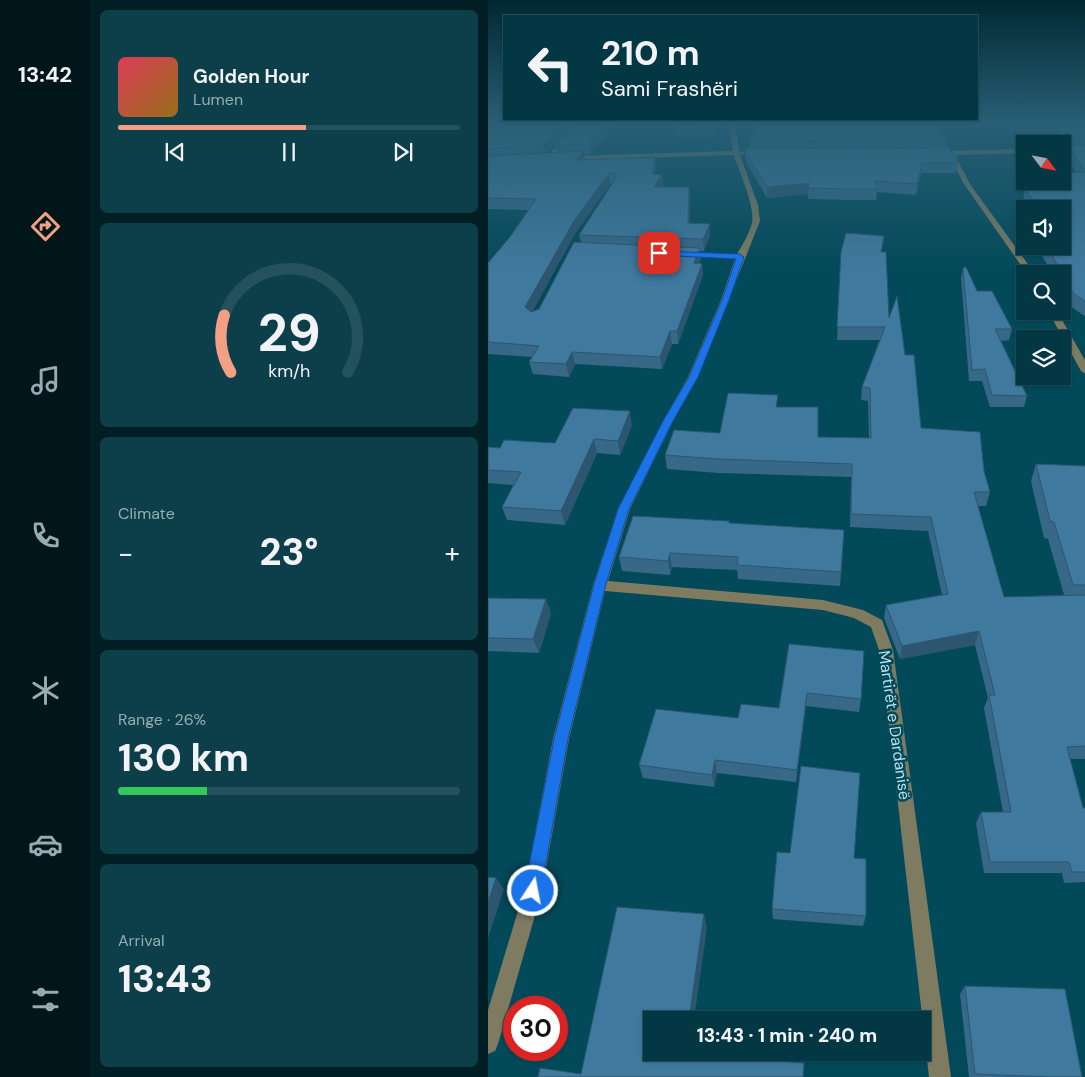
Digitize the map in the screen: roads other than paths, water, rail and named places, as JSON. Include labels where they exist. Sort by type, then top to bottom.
[{"type":"street","points":[[488,1044],[533,891],[561,739],[600,584],[624,509],[668,421],[693,377],[726,300],[740,257],[750,239],[756,221],[754,205],[743,172]]},
{"type":"street","points":[[961,172],[967,184],[1025,265]]},
{"type":"street","points":[[678,254],[740,257]]},
{"type":"street","points":[[1057,320],[1086,371]]},
{"type":"street","name":"Martirët e Dardanisë","points":[[600,584],[823,605],[858,614],[877,624],[886,650],[940,1077]]}]
